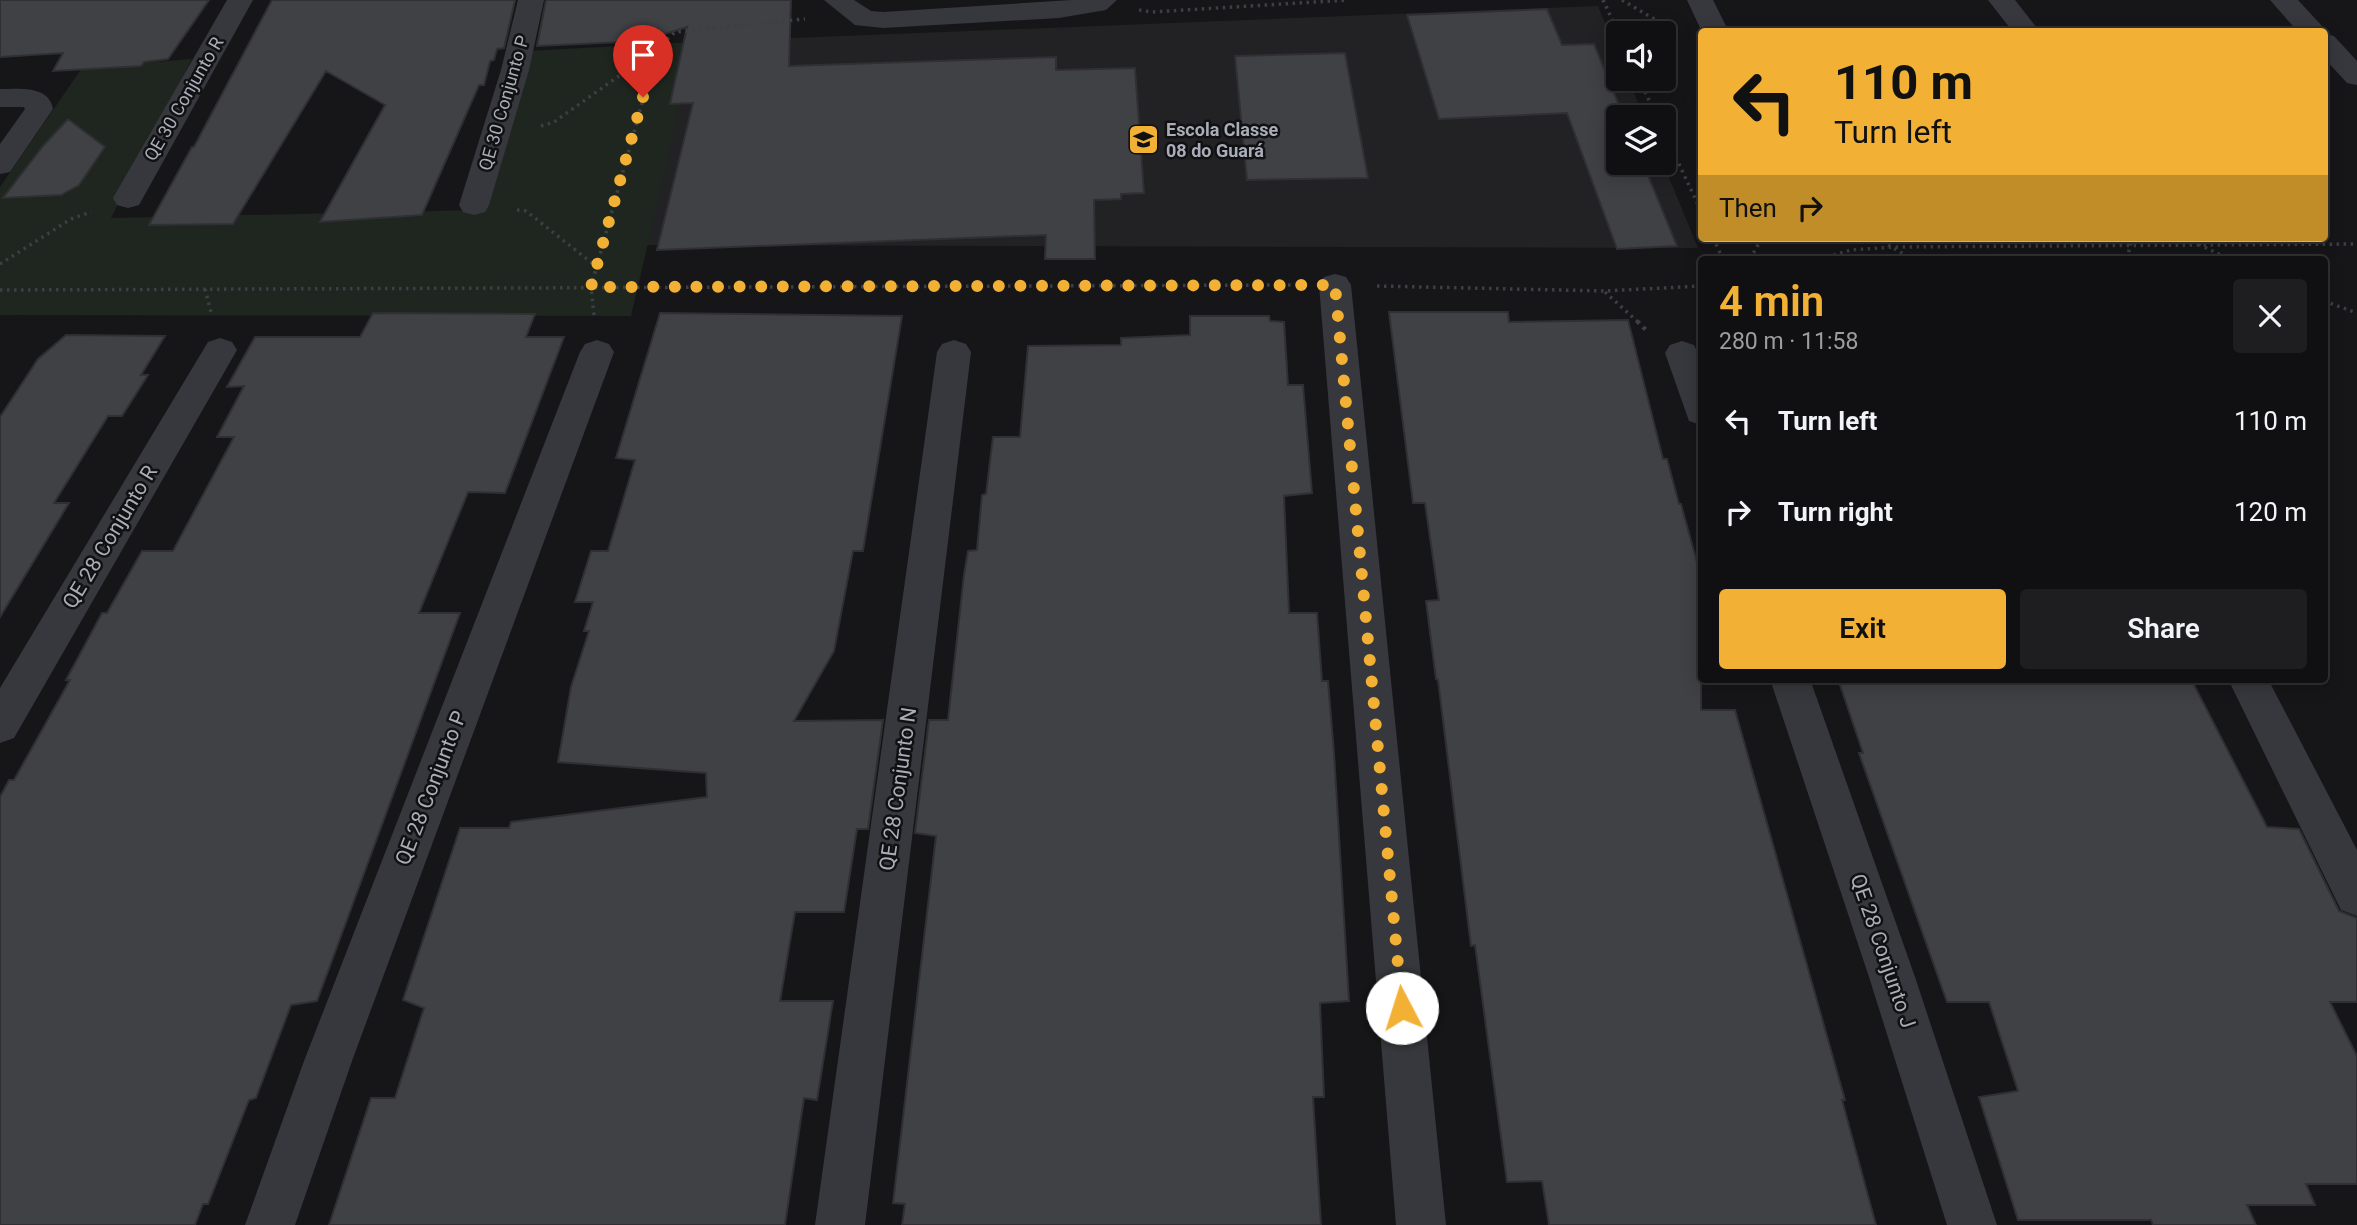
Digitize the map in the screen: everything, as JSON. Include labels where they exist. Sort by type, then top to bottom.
[{"type":"street","name":"QE 30 Conjunto R","points":[[128,198],[240,0]]},
{"type":"street","name":"QE 30 Conjunto P","points":[[474,205],[531,0]]},
{"type":"street","points":[[1700,0],[1714,28]]},
{"type":"street","points":[[2001,0],[2024,28]]},
{"type":"street","points":[[2283,0],[2310,28]]},
{"type":"street","points":[[845,7],[864,19],[883,20],[1059,10],[1101,2]]},
{"type":"street","points":[[2328,47],[2357,77]]},
{"type":"street","points":[[0,98],[30,98],[38,103],[39,109],[6,150]]},
{"type":"street","points":[[1335,285],[1421,1225]]},
{"type":"street","name":"QE 28 Conjunto R","points":[[0,725],[220,350]]},
{"type":"street","name":"QE 28 Conjunto P","points":[[270,1225],[333,1048],[597,352]]},
{"type":"street","name":"QE 28 Conjunto N","points":[[840,1225],[954,352]]},
{"type":"street","points":[[1682,353],[1698,403]]},
{"type":"street","name":"QE 28 Conjunto J","points":[[1791,683],[1892,977],[1972,1225]]},
{"type":"street","points":[[2250,683],[2357,895]]},
{"type":"path","points":[[1101,2],[1152,12],[1348,0]]},
{"type":"path","points":[[1603,0],[1613,21]]},
{"type":"path","points":[[1622,0],[1658,21]]},
{"type":"path","points":[[493,142],[554,122],[657,49],[675,32],[845,7]]},
{"type":"path","points":[[597,352],[591,287],[657,49]]},
{"type":"path","points":[[1676,158],[1698,205]]},
{"type":"path","points":[[0,264],[71,219],[128,198]]},
{"type":"path","points":[[474,205],[526,211],[597,267]]},
{"type":"path","points":[[1884,242],[1907,256]]},
{"type":"path","points":[[2128,256],[2131,242]]},
{"type":"path","points":[[2193,242],[2222,256]]},
{"type":"path","points":[[1830,256],[1851,250],[1893,247],[2357,244]]},
{"type":"path","points":[[0,290],[1335,285],[1604,291],[1698,286]]},
{"type":"path","points":[[1604,291],[1639,326],[1682,353]]},
{"type":"path","points":[[2328,302],[2357,313]]},
{"type":"shaded area","name":"Escola Classe 08 do Guará","points":[[1598,6],[1606,25],[1606,91],[1633,91],[1639,105],[1606,105],[1606,175],[1668,175],[1698,248],[637,245],[695,42]]},
{"type":"shaded area","points":[[695,42],[631,316],[0,315],[0,187],[82,68],[192,59],[111,218],[482,210],[526,51]]},
{"type":"building","points":[[0,0],[209,0],[168,59],[144,62],[141,66],[53,71],[63,53],[0,57]]},
{"type":"building","points":[[272,0],[515,0],[504,48],[497,49],[494,60],[490,61],[484,85],[479,85],[422,215],[320,222],[385,105],[326,71],[233,224],[149,225]]},
{"type":"building","points":[[546,0],[791,0],[789,66],[1056,57],[1056,70],[1135,68],[1144,193],[1121,194],[1121,199],[1094,200],[1095,259],[1045,259],[1046,235],[657,250],[693,103],[670,104],[687,27],[643,41],[537,46]]},
{"type":"building","points":[[1547,9],[1562,45],[1594,44],[1606,73],[1606,91],[1613,91],[1619,105],[1606,105],[1606,175],[1648,175],[1677,246],[1617,249],[1567,113],[1439,119],[1407,15]]},
{"type":"building","points":[[1345,53],[1368,178],[1247,180],[1235,56]]},
{"type":"building","points":[[68,119],[105,147],[79,185],[61,195],[3,198],[43,146]]},
{"type":"building","points":[[1389,312],[1508,312],[1509,322],[1628,320],[1663,459],[1667,459],[1698,566],[1698,683],[1701,683],[1701,710],[1735,710],[1845,1100],[1842,1100],[1876,1225],[1549,1225],[1542,1181],[1507,1182],[1475,945],[1471,946],[1426,601],[1439,600],[1425,503],[1413,503]]},
{"type":"building","points":[[373,313],[535,314],[526,337],[564,337],[505,493],[468,492],[419,613],[460,613],[317,1001],[291,1005],[256,1098],[249,1100],[208,1204],[203,1204],[195,1225],[0,1225],[0,797],[9,780],[14,780],[70,680],[66,680],[102,613],[107,613],[142,551],[173,551],[234,437],[217,437],[244,386],[227,387],[255,337],[360,337]]},
{"type":"building","points":[[660,313],[902,316],[863,551],[853,551],[834,651],[794,721],[883,720],[868,829],[857,829],[844,912],[795,912],[780,1001],[833,1001],[817,1100],[804,1098],[785,1225],[329,1225],[371,1098],[395,1098],[424,1008],[403,1000],[460,828],[509,828],[511,822],[707,797],[706,773],[558,762],[571,687],[589,631],[584,631],[593,602],[575,602],[591,551],[608,551],[635,460],[616,458]]},
{"type":"building","points":[[1190,316],[1269,316],[1270,321],[1284,322],[1288,385],[1303,385],[1312,493],[1284,496],[1289,613],[1317,613],[1322,681],[1328,681],[1349,1001],[1320,1003],[1324,1097],[1313,1097],[1321,1225],[902,1225],[905,1204],[893,1203],[936,836],[915,833],[929,720],[948,720],[964,575],[968,551],[977,550],[982,495],[986,494],[993,437],[1020,437],[1028,346],[1121,345],[1121,338],[1190,335]]},
{"type":"building","points":[[66,335],[165,336],[141,375],[148,375],[122,416],[108,416],[54,503],[69,503],[0,617],[0,417],[38,359]]},
{"type":"building","points":[[1839,683],[2193,683],[2267,827],[2299,829],[2339,911],[2357,918],[2357,1002],[2330,1002],[2357,1056],[2357,1184],[2306,1184],[2315,1205],[2247,1205],[2256,1225],[2153,1225],[2151,1220],[2018,1220],[1979,1097],[2018,1091],[1989,1002],[1947,1002],[1859,753],[1863,753]]},
{"type":"place","name":"Escola Classe 08 do Guará","points":[[1143,140]]},
{"type":"route","points":[[643,97],[591,287],[1335,285],[1402,1008]]}]
